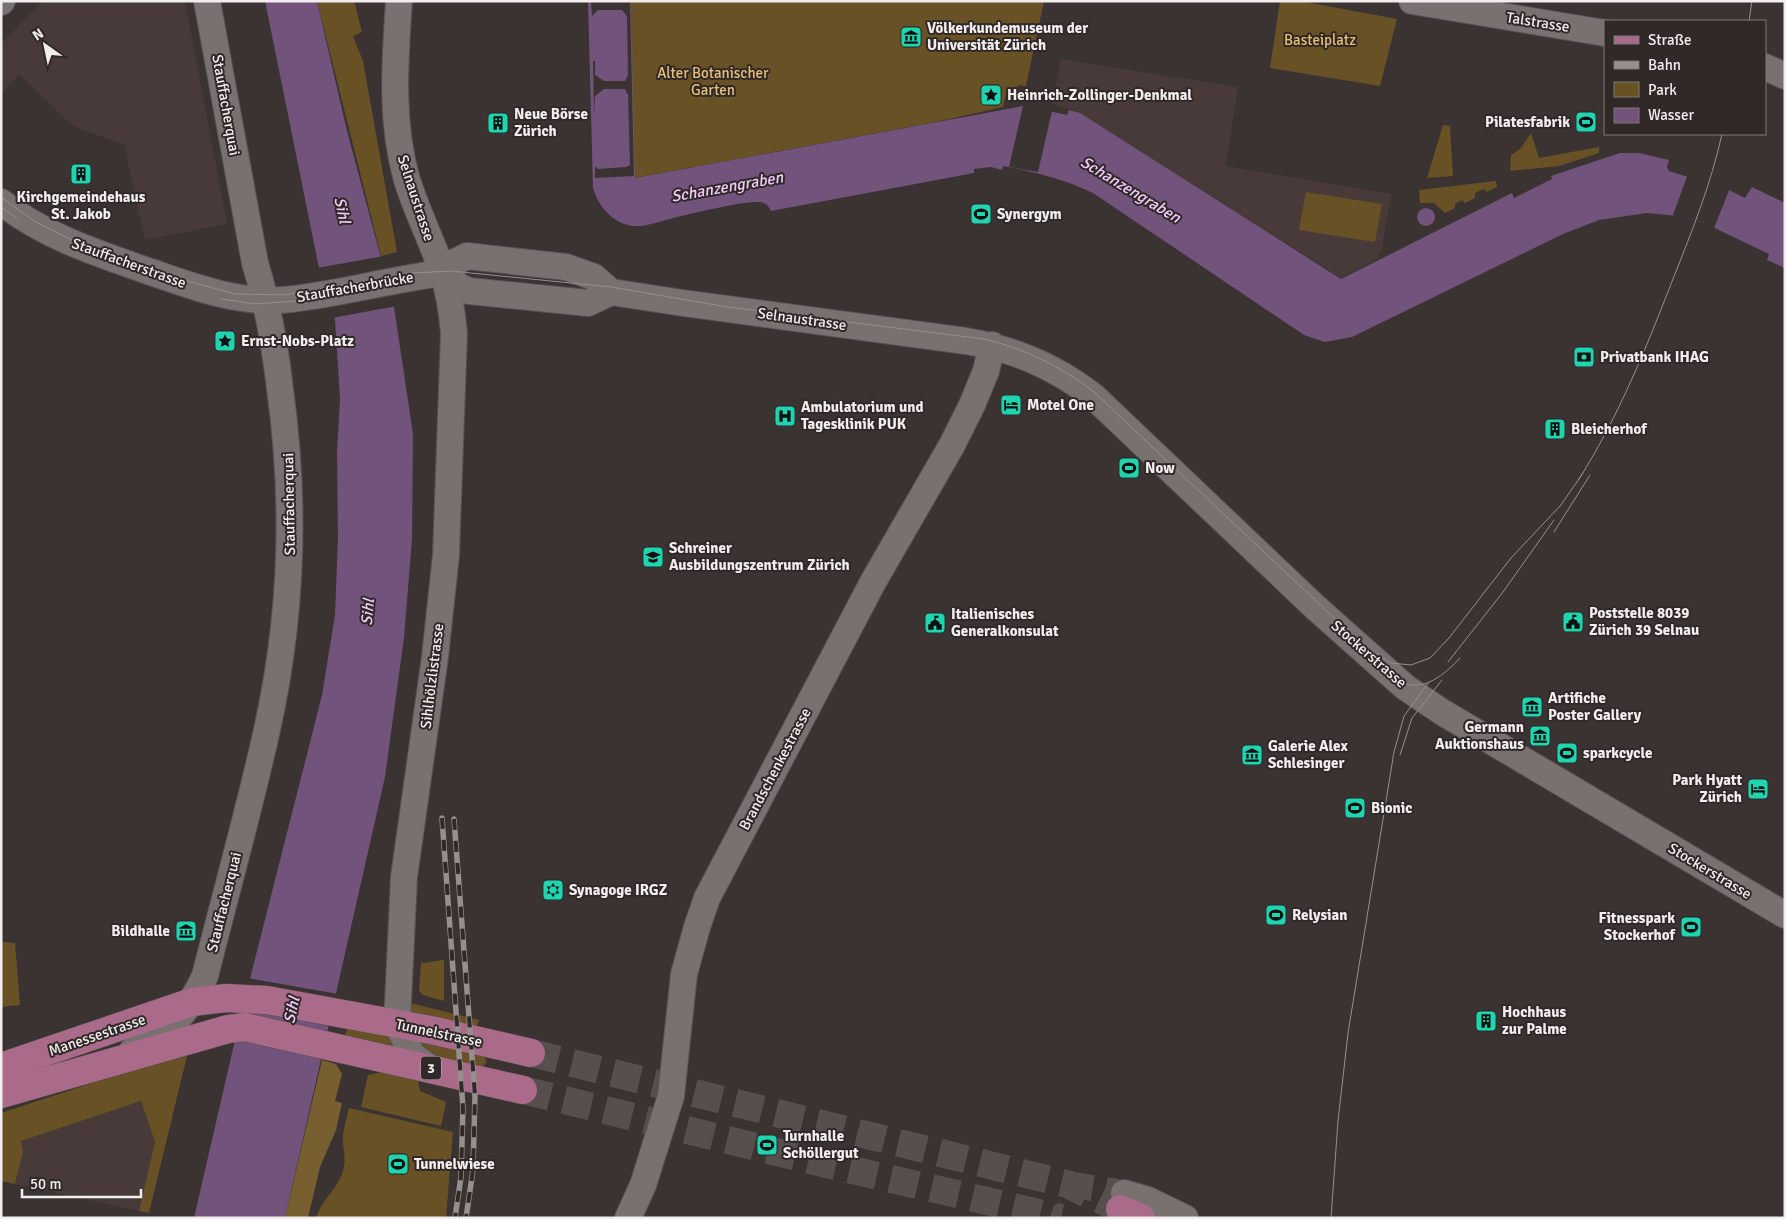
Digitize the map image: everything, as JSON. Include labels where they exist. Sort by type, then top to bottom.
[{"type":"main road","name":"Tunnelstrasse","points":[[242,998],[268,1000],[397,1023],[531,1053]]},
{"type":"main road","name":"Manessestrasse","points":[[1,1067],[192,1002],[242,998]]},
{"type":"main road","name":"Manessestrasse","points":[[1,1094],[228,1029],[258,1028],[429,1067]]},
{"type":"main road","name":"3","points":[[429,1067],[523,1090]]},
{"type":"street","name":"Stauffacherquai","points":[[192,1002],[205,976],[267,733],[286,615],[291,542],[288,443],[266,300],[255,263],[208,1]]},
{"type":"street","name":"Selnaustrasse","points":[[399,1],[395,66],[396,122],[407,180],[443,273]]},
{"type":"street","name":"Talstrasse","points":[[1412,1],[1604,33]]},
{"type":"street","points":[[1766,67],[1785,76]]},
{"type":"street","name":"Stauffacherstrasse","points":[[1,202],[46,232],[88,250],[218,294],[266,300]]},
{"type":"street","points":[[467,256],[486,257],[566,267],[594,277],[611,292],[588,303],[469,291],[460,287],[443,273],[451,264],[467,256]]},
{"type":"street","name":"Stauffacherbrücke","points":[[266,300],[305,296],[443,273]]},
{"type":"street","name":"Sihlhölzlistrasse","points":[[429,1067],[412,1055],[397,1023],[404,877],[435,657],[446,555],[454,333],[451,307],[443,273]]},
{"type":"street","name":"Selnaustrasse","points":[[611,292],[992,345]]},
{"type":"street","name":"Stockerstrasse","points":[[992,345],[1041,362],[1074,381],[1315,607],[1405,687],[1442,712],[1785,915]]},
{"type":"street","name":"Brandschenkestrasse","points":[[628,1218],[643,1186],[665,1120],[675,1072],[684,974],[696,927],[714,882],[831,665],[872,582],[952,445],[986,371],[992,345]]},
{"type":"street","name":"Manessestrasse","points":[[109,1063],[159,1036],[172,1026],[192,1002]]},
{"type":"street","points":[[1129,1207],[1148,1200],[1186,1218]]},
{"type":"shaded area","points":[[43,1],[185,1],[227,224],[145,240],[124,145],[73,126],[19,74],[3,91],[1,90],[1,44]]},
{"type":"shaded area","points":[[1061,59],[1238,87],[1226,166],[1391,194],[1382,250],[1377,259],[1341,278],[1078,112],[1052,104]]},
{"type":"shaded area","points":[[322,1060],[336,1064],[342,1074],[335,1101],[342,1103],[336,1130],[320,1167],[308,1218],[285,1218]]},
{"type":"shaded area","points":[[141,1101],[155,1142],[139,1211],[15,1184],[23,1152],[21,1141]]},
{"type":"green space","points":[[317,1],[354,1],[362,32],[353,36],[363,61],[397,252],[381,256]]},
{"type":"green space","name":"Alter Botanischer Garten","points":[[631,1],[1044,1],[1026,86],[1018,85],[1016,91],[1007,89],[1003,107],[936,122],[634,178]]},
{"type":"green space","name":"Basteiplatz","points":[[1280,1],[1300,1],[1397,19],[1380,86],[1270,68]]},
{"type":"green space","points":[[1443,125],[1450,126],[1453,176],[1427,178]]},
{"type":"green space","points":[[1531,133],[1539,158],[1599,147],[1599,153],[1559,166],[1510,171],[1511,155],[1521,148]]},
{"type":"green space","points":[[1496,181],[1497,187],[1487,192],[1484,189],[1475,193],[1475,198],[1465,203],[1462,200],[1455,204],[1455,208],[1445,213],[1434,203],[1420,203],[1419,190]]},
{"type":"green space","points":[[1306,192],[1382,204],[1375,242],[1299,230]]},
{"type":"green space","points":[[1,942],[15,943],[20,1005],[1,1007]]},
{"type":"green space","points":[[444,960],[444,1001],[423,995],[419,991],[421,963]]},
{"type":"green space","points":[[410,1003],[479,1020],[476,1029],[408,1011]]},
{"type":"green space","points":[[348,1025],[392,1033],[397,1050],[344,1038]]},
{"type":"green space","points":[[414,1038],[483,1054],[487,1062],[482,1067],[436,1058],[415,1045]]},
{"type":"green space","points":[[187,1056],[149,1213],[139,1211],[155,1142],[141,1101],[21,1141],[23,1152],[15,1184],[1,1181],[1,1113],[144,1066]]},
{"type":"green space","points":[[384,1072],[417,1075],[420,1091],[446,1102],[441,1126],[361,1107],[368,1075]]},
{"type":"green space","name":"Tunnelwiese","points":[[349,1108],[453,1132],[446,1218],[316,1218],[321,1206],[336,1186],[344,1169],[343,1135]]},
{"type":"water","name":"Sihl","points":[[265,1],[317,1],[346,127],[394,307],[413,434],[412,539],[404,638],[385,777],[285,1218],[194,1218],[241,1014],[322,695],[335,615],[338,538],[337,452],[340,399],[335,320],[319,268]]},
{"type":"water","name":"Schanzengraben","points":[[588,1],[631,1],[635,178],[1023,106],[1046,114],[1049,111],[1067,115],[1069,110],[1080,113],[1341,279],[1512,193],[1514,198],[1552,179],[1551,176],[1620,153],[1639,153],[1669,160],[1667,167],[1669,171],[1729,190],[1745,198],[1752,187],[1785,203],[1785,268],[1767,260],[1769,254],[1702,222],[1679,216],[1647,213],[1599,220],[1563,234],[1352,337],[1325,342],[1304,335],[1093,193],[1049,176],[1003,166],[1002,170],[991,167],[974,169],[974,173],[771,211],[764,203],[747,203],[673,218],[649,225],[632,226],[610,216],[604,210],[593,188]]},
{"type":"water","points":[[1426,208],[1432,211],[1435,217],[1432,223],[1426,226],[1420,223],[1417,217],[1420,211]]},
{"type":"pier","points":[[591,1],[630,1],[634,176],[595,178],[595,166],[598,169],[630,165],[628,95],[625,89],[604,89],[595,96],[594,114],[593,61],[595,61],[595,75],[604,81],[625,81],[628,75],[627,16],[622,10],[598,10],[592,16]]},
{"type":"pier","points":[[1023,106],[1052,111],[1038,172],[1009,167]]},
{"type":"pier","points":[[1688,174],[1730,188],[1714,228],[1702,222],[1673,215]]},
{"type":"pier","points":[[384,256],[397,306],[332,318],[317,268]]},
{"type":"pier","points":[[247,978],[338,994],[332,1025],[261,1012],[239,1011]]},
{"type":"tunnel","points":[[531,1053],[1067,1184],[1120,1209]]},
{"type":"tunnel","points":[[523,1090],[826,1164],[1061,1218]]},
{"type":"tunnel","points":[[1067,1184],[1124,1193]]},
{"type":"tunnel","points":[[1050,1216],[1055,1218]]},
{"type":"tram line","points":[[1749,20],[1752,1]]},
{"type":"tram line","points":[[1579,479],[1607,431],[1653,330],[1700,207],[1722,135]]},
{"type":"tram line","points":[[1,197],[34,221],[74,241],[184,280],[235,294],[284,295],[412,273],[451,271],[611,287],[728,307],[984,339],[1014,348],[1056,366],[1094,392],[1349,632],[1366,647],[1391,663],[1411,665],[1430,658],[1449,638],[1511,558],[1561,505],[1583,473]]},
{"type":"tram line","points":[[1,207],[17,219]]},
{"type":"tram line","points":[[222,299],[255,304],[296,301]]},
{"type":"tram line","points":[[1554,532],[1590,475]]},
{"type":"tram line","points":[[1448,662],[1503,592],[1554,520]]},
{"type":"tram line","points":[[1354,645],[1381,670],[1405,684],[1417,685],[1430,682],[1444,673],[1460,658]]},
{"type":"tram line","points":[[1400,755],[1412,718],[1442,680]]},
{"type":"tram line","points":[[1331,1218],[1338,1121],[1348,1033],[1394,752],[1404,716],[1429,682]]},
{"type":"railway","points":[[442,818],[463,1108],[461,1177],[455,1218]]},
{"type":"railway","points":[[454,819],[475,1096],[473,1170],[466,1218]]},
{"type":"place","name":"Völkerkundemuseum der Universität Zürich","points":[[911,37]]},
{"type":"place","name":"Heinrich-Zollinger-Denkmal","points":[[991,95]]},
{"type":"place","name":"Pilatesfabrik","points":[[1586,122]]},
{"type":"place","name":"Neue Börse Zürich","points":[[498,123]]},
{"type":"place","name":"Kirchgemeindehaus St. Jakob","points":[[81,174]]},
{"type":"place","name":"Synergym","points":[[981,214]]},
{"type":"place","name":"Ernst-Nobs-Platz","points":[[225,341]]},
{"type":"place","name":"Privatbank IHAG","points":[[1584,357]]},
{"type":"place","name":"Motel One","points":[[1011,405]]},
{"type":"place","name":"Ambulatorium und Tagesklinik PUK","points":[[785,416]]},
{"type":"place","name":"Bleicherhof","points":[[1555,429]]},
{"type":"place","name":"Now","points":[[1129,468]]},
{"type":"place","name":"Schreiner Ausbildungszentrum Zürich","points":[[653,557]]},
{"type":"place","name":"Poststelle 8039 Zürich 39 Selnau","points":[[1573,622]]},
{"type":"place","name":"Italienisches Generalkonsulat","points":[[935,623]]},
{"type":"place","name":"Artifiche Poster Gallery","points":[[1532,707]]},
{"type":"place","name":"Germann Auktionshaus","points":[[1540,736]]},
{"type":"place","name":"sparkcycle","points":[[1567,753]]},
{"type":"place","name":"Galerie Alex Schlesinger","points":[[1252,755]]},
{"type":"place","name":"Park Hyatt Zürich","points":[[1758,789]]},
{"type":"place","name":"Bionic","points":[[1355,808]]},
{"type":"place","name":"Synagoge IRGZ","points":[[553,890]]},
{"type":"place","name":"Relysian","points":[[1276,915]]},
{"type":"place","name":"Fitnesspark Stockerhof","points":[[1691,927]]},
{"type":"place","name":"Bildhalle","points":[[186,931]]},
{"type":"place","name":"Hochhaus zur Palme","points":[[1486,1021]]},
{"type":"place","name":"Turnhalle Schöllergut","points":[[767,1145]]},
{"type":"place","name":"Tunnelwiese","points":[[398,1164]]}]
